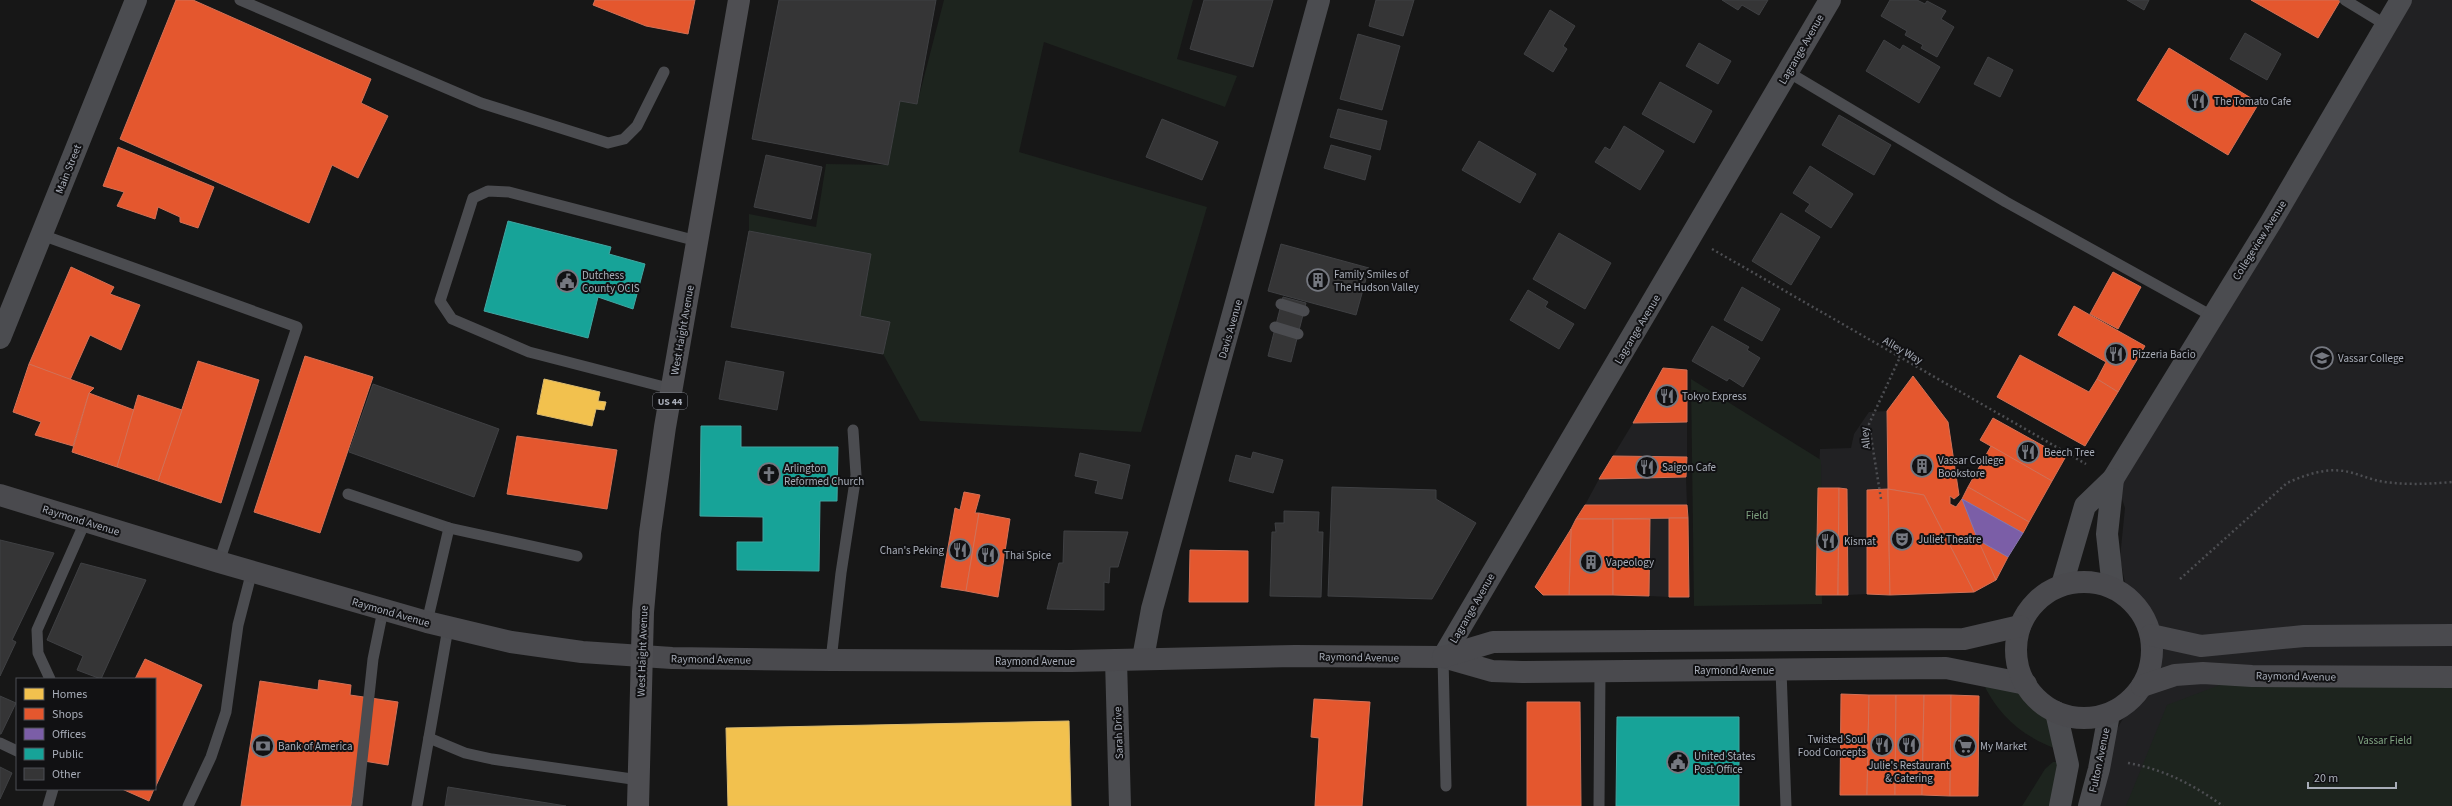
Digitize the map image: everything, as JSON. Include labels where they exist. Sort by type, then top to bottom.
[{"type":"highway","name":"West Haight Avenue","points":[[638,806],[642,656],[650,533],[672,389],[739,0]]},
{"type":"main road","name":"Raymond Avenue","points":[[0,495],[219,562],[448,628],[555,648],[642,656],[831,660],[1116,660],[1143,658],[1296,656],[1443,658],[1492,671],[1946,668],[2026,684]]},
{"type":"main road","points":[[2088,582],[2113,588],[2126,596],[2137,607],[2146,620],[2151,635],[2151,661],[2142,686],[2127,702],[2109,714],[2082,718],[2056,712],[2040,702],[2026,684],[2018,666],[2017,646],[2020,626],[2030,609],[2044,595],[2062,585],[2088,582]]},
{"type":"main road","name":"Raymond Avenue","points":[[1443,658],[1493,642],[1964,639],[2020,626]]},
{"type":"main road","points":[[2151,635],[2200,646],[2304,636],[2452,635]]},
{"type":"main road","name":"Raymond Avenue","points":[[2142,686],[2176,676],[2203,673],[2252,676],[2452,677]]},
{"type":"street","name":"Main Street","points":[[0,338],[136,0]]},
{"type":"street","name":"Davis Avenue","points":[[1143,658],[1152,609],[1319,0]]},
{"type":"street","name":"Lagrange Avenue","points":[[1443,658],[1830,0]]},
{"type":"street","name":"Collegeview Avenue","points":[[2062,585],[2085,506],[2113,479],[2271,222],[2401,0]]},
{"type":"street","name":"Collegeview Avenue","points":[[2113,479],[2107,534],[2113,588]]},
{"type":"street","name":"Sarah Drive","points":[[1116,660],[1120,806]]},
{"type":"street","points":[[2056,712],[2068,765],[2060,806]]},
{"type":"street","name":"Fulton Avenue","points":[[2089,806],[2099,769],[2109,714]]},
{"type":"lane","points":[[240,0],[481,103],[608,143],[624,139],[637,126],[664,72]]},
{"type":"lane","points":[[2345,0],[2386,25]]},
{"type":"lane","points":[[1788,72],[2006,202],[2212,316]]},
{"type":"lane","points":[[672,389],[529,352],[452,319],[440,301],[473,198],[488,191],[509,192],[697,241]]},
{"type":"lane","points":[[42,235],[297,327],[219,562]]},
{"type":"lane","points":[[1281,304],[1304,311]]},
{"type":"lane","points":[[1276,327],[1298,334]]},
{"type":"lane","points":[[831,660],[841,573],[856,475],[853,430]]},
{"type":"lane","points":[[348,494],[449,528],[577,556]]},
{"type":"lane","points":[[50,678],[38,653],[37,630],[85,522]]},
{"type":"lane","points":[[427,622],[449,528]]},
{"type":"lane","points":[[188,806],[211,757],[226,712],[238,626],[252,571]]},
{"type":"lane","points":[[357,806],[373,659],[383,610]]},
{"type":"lane","points":[[417,806],[448,628]]},
{"type":"lane","points":[[1443,658],[1446,786]]},
{"type":"lane","points":[[1781,670],[1786,806]]},
{"type":"lane","points":[[1599,806],[1600,671]]},
{"type":"lane","points":[[429,738],[465,753],[492,759],[639,780]]},
{"type":"lane","points":[[0,743],[16,751]]},
{"type":"lane","points":[[48,806],[53,790]]},
{"type":"path","name":"Alley Way","points":[[1712,249],[2086,464]]},
{"type":"path","name":"Alley","points":[[1881,499],[1869,424],[1900,357]]},
{"type":"path","points":[[2180,579],[2287,483],[2304,476],[2323,471],[2344,471],[2384,482],[2415,485],[2452,482]]},
{"type":"path","points":[[2128,763],[2169,774],[2200,790],[2222,806]]},
{"type":"shaded area","name":"Vassar College","points":[[2402,0],[2452,0],[2452,806],[2097,806],[2109,743],[2149,673],[2157,649],[2142,611],[2125,583],[2120,558],[2125,508],[2118,487]]},
{"type":"shaded area","points":[[1887,411],[1888,489],[1867,490],[1867,594],[1848,595],[1847,489],[1818,488],[1820,449],[1851,448],[1854,434],[1869,412]]},
{"type":"shaded area","points":[[1687,422],[1687,457],[1613,456],[1633,423]]},
{"type":"shaded area","points":[[1686,477],[1687,505],[1585,505],[1599,479]]},
{"type":"shaded area","points":[[1669,518],[1669,597],[1649,596],[1650,519]]},
{"type":"green space","points":[[944,0],[1193,0],[1177,59],[1237,76],[1225,107],[1044,42],[1019,152],[1207,207],[1141,432],[920,421],[883,354],[890,322],[860,316],[871,254],[749,231],[749,214],[816,227],[826,164],[888,165],[900,101],[917,104]]},
{"type":"green space","name":"Field","points":[[1691,379],[1821,460],[1822,604],[1694,606]]},
{"type":"green space","name":"Vassar Field","points":[[2452,673],[2452,806],[2126,806],[2167,705],[2241,677]]},
{"type":"green space","points":[[1982,681],[2030,691],[2045,711],[2051,725],[2057,749],[2032,738],[2012,723],[1995,704]]},
{"type":"green space","points":[[2053,762],[2058,762],[2050,806],[2022,806],[2045,769]]},
{"type":"building: Homes","points":[[544,379],[600,392],[598,401],[606,402],[604,410],[596,409],[592,426],[537,414]]},
{"type":"building: Homes","points":[[1069,721],[1071,806],[728,806],[726,728]]},
{"type":"building: Shops","points":[[176,0],[193,0],[371,79],[361,103],[388,116],[358,178],[332,165],[309,223],[120,139]]},
{"type":"building: Shops","points":[[595,0],[695,0],[688,34],[646,26],[593,5]]},
{"type":"building: Shops","points":[[2251,0],[2338,0],[2340,1],[2318,38]]},
{"type":"building: Shops","name":"The Tomato Cafe","points":[[2169,48],[2259,103],[2228,155],[2137,100]]},
{"type":"building: Shops","points":[[118,147],[214,187],[198,228],[180,222],[180,217],[158,207],[155,219],[117,206],[124,192],[103,186]]},
{"type":"building: Shops","points":[[71,267],[114,287],[110,294],[140,305],[121,350],[90,335],[70,380],[29,364]]},
{"type":"building: Shops","points":[[2113,272],[2141,287],[2118,329],[2090,314]]},
{"type":"building: Shops","name":"Pizzeria Bacio","points":[[2074,306],[2145,346],[2118,392],[2097,379],[2106,362],[2058,335]]},
{"type":"building: Shops","points":[[2020,355],[2089,392],[2097,379],[2118,392],[2085,446],[1997,397]]},
{"type":"building: Shops","points":[[305,356],[373,377],[320,533],[254,512]]},
{"type":"building: Shops","points":[[198,361],[259,380],[221,503],[158,481]]},
{"type":"building: Shops","points":[[29,364],[94,388],[89,393],[73,446],[35,435],[41,422],[13,412]]},
{"type":"building: Shops","name":"Tokyo Express","points":[[1663,368],[1687,370],[1687,422],[1633,423]]},
{"type":"building: Shops","name":"Vassar College Bookstore","points":[[1913,376],[1948,422],[1959,495],[1954,499],[1950,496],[1950,504],[1956,507],[1962,499],[1996,580],[1974,592],[1924,495],[1888,489],[1887,411]]},
{"type":"building: Shops","points":[[89,393],[134,410],[117,467],[72,452]]},
{"type":"building: Shops","points":[[138,395],[182,410],[158,481],[117,467]]},
{"type":"building: Shops","name":"Beech Tree","points":[[1993,418],[2065,458],[2052,481],[1980,440]]},
{"type":"building: Shops","points":[[517,436],[617,450],[607,509],[507,494]]},
{"type":"building: Shops","points":[[1991,446],[2052,481],[2029,522],[1968,487]]},
{"type":"building: Shops","name":"Saigon Cafe","points":[[1613,456],[1687,457],[1686,477],[1599,479]]},
{"type":"building: Shops","points":[[1968,487],[2029,522],[2023,533],[1962,499]]},
{"type":"building: Shops","name":"Kismat","points":[[1818,488],[1839,488],[1838,595],[1816,595]]},
{"type":"building: Shops","points":[[1839,488],[1847,489],[1848,595],[1838,595]]},
{"type":"building: Shops","points":[[1888,489],[1890,595],[1867,594],[1867,490]]},
{"type":"building: Shops","points":[[1888,489],[1924,495],[1974,592],[1890,595]]},
{"type":"building: Shops","name":"Chan's Peking","points":[[964,492],[980,495],[975,513],[979,513],[966,591],[941,587],[955,508],[960,510]]},
{"type":"building: Shops","points":[[1585,505],[1687,505],[1688,518],[1576,519]]},
{"type":"building: Shops","name":"Thai Spice","points":[[979,513],[1010,519],[998,597],[966,591]]},
{"type":"building: Shops","points":[[1669,518],[1688,518],[1689,597],[1669,597]]},
{"type":"building: Shops","name":"Vapeology","points":[[1576,519],[1613,519],[1613,595],[1569,595],[1571,529]]},
{"type":"building: Shops","points":[[1613,519],[1650,519],[1649,596],[1613,595]]},
{"type":"building: Shops","points":[[1571,529],[1569,595],[1543,595],[1535,587]]},
{"type":"building: Shops","points":[[1978,540],[2008,557],[1996,580]]},
{"type":"building: Shops","points":[[1190,550],[1248,551],[1248,602],[1189,602]]},
{"type":"building: Shops","points":[[145,659],[202,685],[156,786],[156,678],[136,678]]},
{"type":"building: Shops","points":[[319,680],[351,685],[350,695],[398,702],[388,765],[358,760],[351,806],[241,806],[260,681],[318,690]]},
{"type":"building: Shops","points":[[1841,694],[1869,695],[1867,795],[1840,795]]},
{"type":"building: Shops","name":"Twisted Soul Food Concepts","points":[[1869,695],[1896,695],[1895,795],[1867,795]]},
{"type":"building: Shops","name":"Julie's Restaurant & Catering","points":[[1896,695],[1924,695],[1922,795],[1895,795]]},
{"type":"building: Shops","points":[[1924,695],[1951,695],[1950,796],[1922,795]]},
{"type":"building: Shops","name":"My Market","points":[[1951,695],[1979,696],[1978,796],[1950,796]]},
{"type":"building: Shops","points":[[1314,699],[1370,702],[1362,806],[1315,806],[1319,738],[1311,737]]},
{"type":"building: Shops","points":[[1527,702],[1580,702],[1581,806],[1527,806]]},
{"type":"building: Shops","points":[[124,790],[154,790],[149,801]]},
{"type":"building: Offices","points":[[1962,499],[2023,533],[2008,557],[1978,540]]},
{"type":"building: Public","name":"Dutchess County OCIS","points":[[508,221],[611,247],[609,254],[645,264],[633,309],[598,297],[588,338],[484,311]]},
{"type":"building: Public","name":"Arlington Reformed Church","points":[[701,426],[741,426],[741,447],[838,447],[837,501],[820,501],[819,571],[737,570],[737,542],[763,542],[763,517],[700,516]]},
{"type":"building: Public","name":"United States Post Office","points":[[1617,717],[1739,717],[1739,806],[1616,806]]},
{"type":"building: Other","points":[[779,0],[936,0],[917,104],[900,101],[888,165],[752,139]]},
{"type":"building: Other","points":[[1204,0],[1273,0],[1253,67],[1190,49]]},
{"type":"building: Other","points":[[1376,0],[1414,0],[1403,36],[1369,26]]},
{"type":"building: Other","points":[[1722,0],[1768,0],[1759,15],[1742,5],[1738,10]]},
{"type":"building: Other","points":[[1890,0],[1917,0],[1925,4],[1927,1],[1946,11],[1941,19],[1954,27],[1937,57],[1921,48],[1923,45],[1905,35],[1907,31],[1881,16]]},
{"type":"building: Other","points":[[2127,0],[2149,0],[2144,10]]},
{"type":"building: Other","points":[[1550,10],[1575,26],[1563,46],[1567,49],[1553,72],[1524,54]]},
{"type":"building: Other","points":[[2245,33],[2281,54],[2267,80],[2230,59]]},
{"type":"building: Other","points":[[1358,34],[1400,46],[1382,110],[1340,99]]},
{"type":"building: Other","points":[[1884,40],[1900,50],[1903,45],[1940,67],[1919,103],[1866,71]]},
{"type":"building: Other","points":[[1699,43],[1731,61],[1718,84],[1686,66]]},
{"type":"building: Other","points":[[1988,57],[2013,70],[2000,97],[1974,84]]},
{"type":"building: Other","points":[[1660,82],[1712,111],[1694,143],[1642,114]]},
{"type":"building: Other","points":[[1338,109],[1387,121],[1380,150],[1330,137]]},
{"type":"building: Other","points":[[1839,115],[1891,145],[1874,175],[1822,145]]},
{"type":"building: Other","points":[[1162,119],[1218,142],[1202,180],[1146,157]]},
{"type":"building: Other","points":[[1624,126],[1664,151],[1640,190],[1595,162],[1605,147],[1610,150]]},
{"type":"building: Other","points":[[1479,141],[1536,174],[1520,203],[1462,170]]},
{"type":"building: Other","points":[[1331,145],[1371,156],[1365,180],[1324,168]]},
{"type":"building: Other","points":[[766,155],[822,167],[811,219],[754,207]]},
{"type":"building: Other","points":[[1810,166],[1853,194],[1831,228],[1805,211],[1810,204],[1793,193]]},
{"type":"building: Other","points":[[1781,213],[1820,237],[1791,285],[1752,261]]},
{"type":"building: Other","points":[[749,231],[871,254],[860,316],[890,322],[883,354],[731,327]]},
{"type":"building: Other","points":[[1559,233],[1611,263],[1585,309],[1533,279]]},
{"type":"building: Other","name":"Family Smiles of The Hudson Valley","points":[[1281,244],[1369,268],[1356,315],[1268,291]]},
{"type":"building: Other","points":[[1742,287],[1780,309],[1762,341],[1724,320]]},
{"type":"building: Other","points":[[1528,290],[1548,302],[1545,307],[1574,324],[1559,349],[1510,320]]},
{"type":"building: Other","points":[[1283,297],[1306,303],[1291,362],[1268,356]]},
{"type":"building: Other","points":[[1712,326],[1749,347],[1747,350],[1760,358],[1743,387],[1729,378],[1727,381],[1692,361]]},
{"type":"building: Other","points":[[726,361],[784,372],[777,410],[719,399]]},
{"type":"building: Other","points":[[373,384],[499,429],[474,497],[349,452]]},
{"type":"building: Other","points":[[1253,452],[1283,460],[1273,493],[1229,481],[1236,455],[1251,459]]},
{"type":"building: Other","points":[[1080,453],[1130,465],[1122,499],[1095,493],[1098,481],[1075,476]]},
{"type":"building: Other","points":[[1332,487],[1436,490],[1436,499],[1476,523],[1432,599],[1328,596]]},
{"type":"building: Other","points":[[1284,511],[1319,512],[1318,532],[1323,532],[1321,597],[1270,596],[1272,532],[1276,532],[1275,523],[1284,523]]},
{"type":"building: Other","points":[[1064,531],[1128,532],[1118,567],[1110,567],[1109,583],[1104,582],[1104,610],[1047,609],[1059,563],[1063,563]]},
{"type":"building: Other","points":[[0,540],[54,553],[12,640],[16,642],[0,676]]},
{"type":"building: Other","points":[[81,563],[146,580],[101,678],[77,670],[83,656],[47,640]]},
{"type":"building: Other","points":[[0,696],[16,703],[1,734],[0,734]]},
{"type":"building: Other","points":[[0,767],[12,773],[0,799]]},
{"type":"building: Other","points":[[448,787],[566,806],[445,806]]},
{"type":"place","name":"The Tomato Cafe","points":[[2198,101]]},
{"type":"place","name":"Family Smiles of The Hudson Valley","points":[[1318,280]]},
{"type":"place","name":"Dutchess County OCIS","points":[[567,281]]},
{"type":"place","name":"Pizzeria Bacio","points":[[2116,354]]},
{"type":"place","name":"Vassar College","points":[[2322,358]]},
{"type":"place","name":"Tokyo Express","points":[[1667,396]]},
{"type":"place","name":"Beech Tree","points":[[2028,452]]},
{"type":"place","name":"Vassar College Bookstore","points":[[1922,466]]},
{"type":"place","name":"Saigon Cafe","points":[[1647,467]]},
{"type":"place","name":"Arlington Reformed Church","points":[[769,474]]},
{"type":"place","name":"Juliet Theatre","points":[[1902,539]]},
{"type":"place","name":"Kismat","points":[[1828,541]]},
{"type":"place","name":"Chan's Peking","points":[[960,550]]},
{"type":"place","name":"Thai Spice","points":[[988,555]]},
{"type":"place","name":"Vapeology","points":[[1591,562]]},
{"type":"place","name":"Twisted Soul Food Concepts","points":[[1882,745]]},
{"type":"place","name":"Julie's Restaurant & Catering","points":[[1909,745]]},
{"type":"place","name":"Bank of America","points":[[263,746]]},
{"type":"place","name":"My Market","points":[[1965,746]]},
{"type":"place","name":"United States Post Office","points":[[1678,762]]}]
